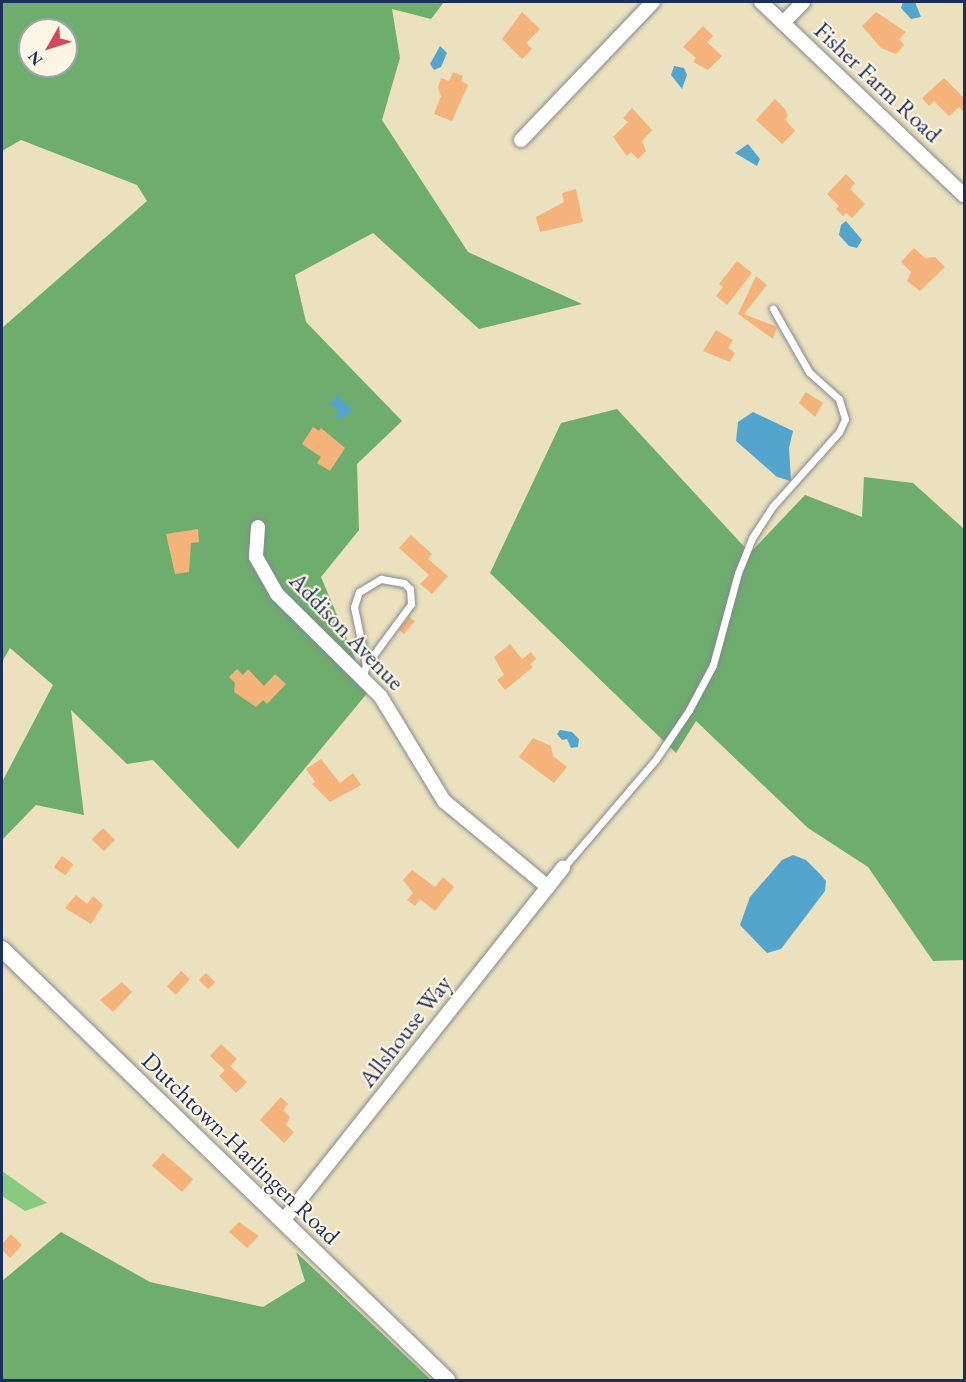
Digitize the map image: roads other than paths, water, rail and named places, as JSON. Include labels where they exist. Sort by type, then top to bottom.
[{"type":"street","points":[[521,140],[653,2]]},
{"type":"street","name":"Fisher Farm Road","points":[[761,2],[964,195]]},
{"type":"street","points":[[783,23],[803,2]]},
{"type":"street","name":"Addison Avenue","points":[[258,527],[256,557],[267,580],[364,672],[392,710],[425,774],[444,801],[548,887]]},
{"type":"street","name":"Allshouse Way","points":[[283,1221],[563,868]]},
{"type":"street","name":"Dutchtown-Harlingen Road","points":[[2,949],[447,1380]]},
{"type":"lane","points":[[563,868],[656,759],[689,710],[713,665],[738,573],[752,538],[773,506],[839,432],[845,419],[839,399],[809,372],[773,309]]},
{"type":"lane","points":[[381,579],[404,583],[410,589],[411,604],[364,672],[354,607],[359,592],[381,579]]},
{"type":"water","points":[[903,2],[915,2],[921,17],[911,19],[901,8]]},
{"type":"water","points":[[440,46],[447,53],[441,67],[434,70],[430,64]]},
{"type":"water","points":[[674,66],[684,68],[687,75],[682,89],[671,75]]},
{"type":"water","points":[[748,144],[760,159],[757,166],[735,153]]},
{"type":"water","points":[[846,221],[862,240],[857,248],[849,246],[839,235],[841,225]]},
{"type":"water","points":[[337,395],[352,410],[340,420],[336,417],[338,409],[330,405]]},
{"type":"water","points":[[753,412],[793,431],[789,448],[791,481],[777,477],[736,441],[738,422]]},
{"type":"water","points":[[560,730],[572,732],[579,739],[578,747],[571,748],[567,739],[562,740],[557,734]]},
{"type":"water","points":[[793,855],[806,860],[820,874],[826,881],[825,891],[781,949],[767,953],[740,925],[750,897],[782,860]]}]
